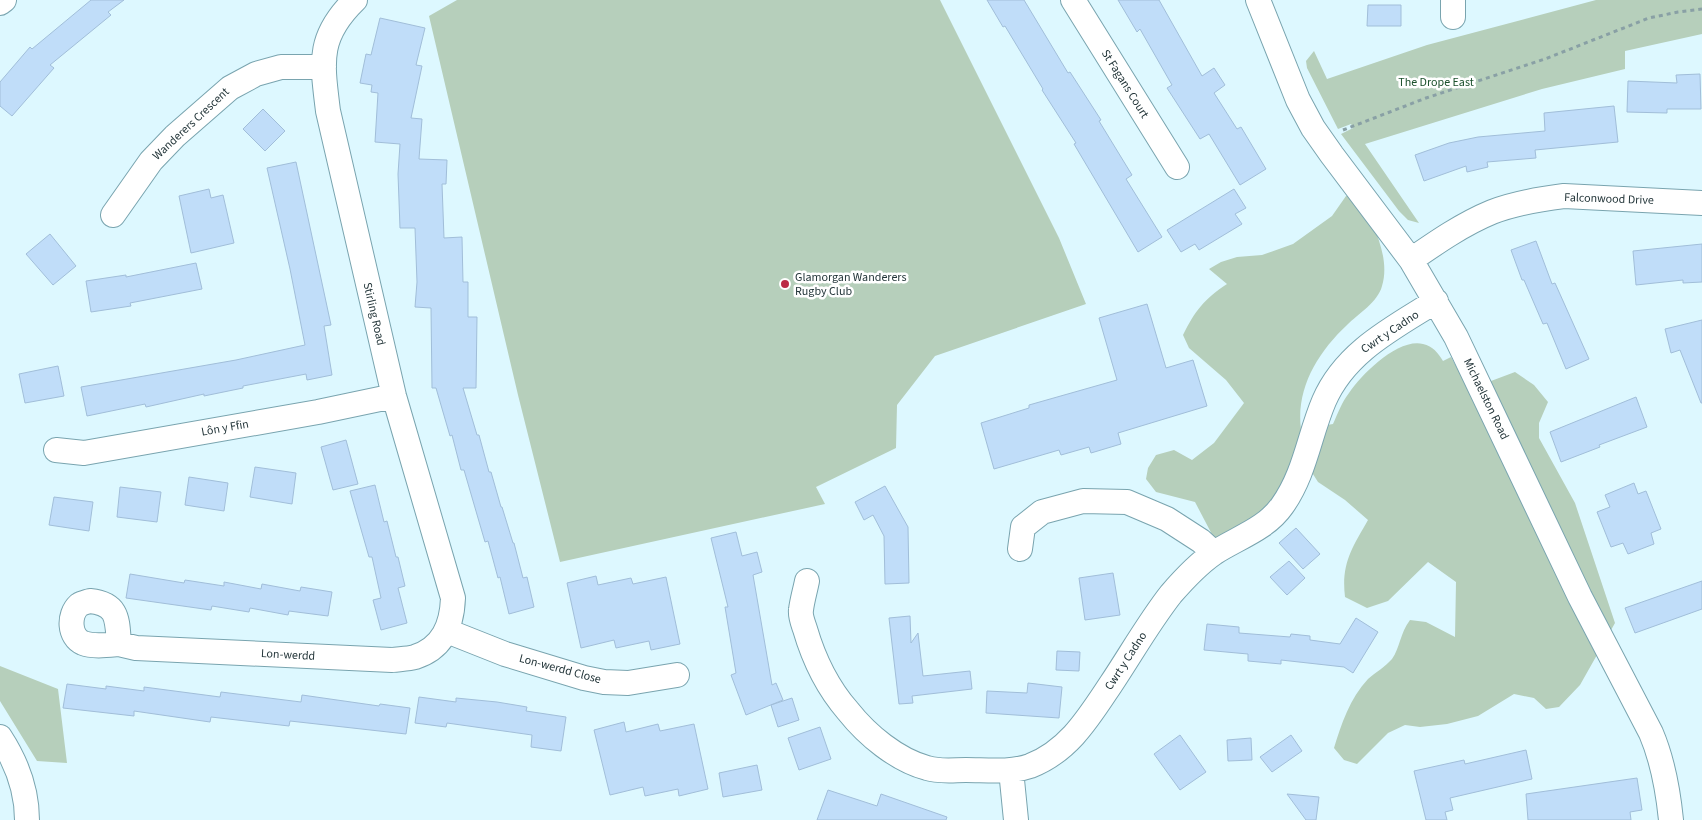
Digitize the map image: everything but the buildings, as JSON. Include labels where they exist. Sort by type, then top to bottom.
[{"type":"street","points":[[0,3],[4,0]]},
{"type":"street","name":"Stirling Road","points":[[355,0],[342,13],[330,31],[325,49],[324,66],[328,110],[394,396],[453,598],[453,614],[447,631]]},
{"type":"street","name":"St Fagans Court","points":[[1072,0],[1177,167]]},
{"type":"street","name":"Michaelston Road","points":[[1258,0],[1298,100],[1314,128],[1411,260],[1461,348],[1580,597],[1658,749],[1672,820]]},
{"type":"street","name":"Wanderers Crescent","points":[[113,215],[151,161],[175,136],[230,88],[256,74],[281,67],[324,66]]},
{"type":"street","name":"Falconwood Drive","points":[[1411,260],[1474,220],[1493,212],[1543,199],[1564,196],[1702,203]]},
{"type":"street","name":"Cwrt y Cadno","points":[[807,581],[800,613],[810,646],[821,672],[836,697],[852,717],[867,731],[907,760],[928,769],[1011,770],[1028,767],[1069,742],[1086,722],[1172,594],[1202,562],[1256,529],[1270,519],[1281,507],[1301,470],[1323,403],[1333,382],[1345,367],[1374,340],[1436,301]]},
{"type":"street","name":"Lôn y Ffin","points":[[56,450],[84,454],[318,412],[394,396]]},
{"type":"street","points":[[1020,549],[1023,526],[1042,512],[1083,501],[1127,502],[1167,519],[1201,541],[1214,553]]},
{"type":"street","name":"Lon-werdd","points":[[119,644],[136,648],[392,660],[414,658],[431,650],[447,631]]},
{"type":"street","name":"Lon-werdd Close","points":[[447,631],[505,654],[584,678],[604,682],[628,683],[677,675]]},
{"type":"street","points":[[0,737],[12,755],[23,782],[27,802],[27,820]]},
{"type":"street","points":[[1011,770],[1016,820]]},
{"type":"path","points":[[1337,133],[1426,98],[1545,59],[1649,18],[1702,9]]},
{"type":"green space","name":"Glamorgan Wanderers Rugby Club","points":[[457,0],[940,0],[1059,238],[1086,304],[935,356],[897,405],[896,448],[816,487],[825,504],[560,562],[518,395],[429,16]]},
{"type":"green space","name":"The Drope East","points":[[1596,0],[1702,0],[1702,34],[1625,51],[1625,69],[1542,89],[1365,144],[1419,223],[1408,220],[1399,211],[1341,134],[1353,128],[1351,124],[1338,129],[1307,68],[1306,61],[1314,51],[1327,79],[1427,45]]},
{"type":"green space","points":[[1346,196],[1357,196],[1374,227],[1382,251],[1384,275],[1380,292],[1335,337],[1325,349],[1309,377],[1301,407],[1300,423],[1303,440],[1327,425],[1333,424],[1344,400],[1363,376],[1382,359],[1403,346],[1423,344],[1432,348],[1443,361],[1451,357],[1465,383],[1475,387],[1515,372],[1534,385],[1548,402],[1539,423],[1539,438],[1575,503],[1615,623],[1580,685],[1559,707],[1546,709],[1534,698],[1514,694],[1478,716],[1447,724],[1420,727],[1405,725],[1388,733],[1357,764],[1344,760],[1334,748],[1351,703],[1368,679],[1392,659],[1410,620],[1426,622],[1455,637],[1456,582],[1428,562],[1388,601],[1367,608],[1345,597],[1346,566],[1368,520],[1345,500],[1318,482],[1311,471],[1274,521],[1216,542],[1195,502],[1156,492],[1146,479],[1148,468],[1156,455],[1174,450],[1192,460],[1214,443],[1244,403],[1226,380],[1189,348],[1183,335],[1201,306],[1227,284],[1209,269],[1221,262],[1237,257],[1262,255],[1293,244],[1332,216]]},
{"type":"green space","points":[[0,666],[58,689],[67,763],[37,761],[0,701]]},
{"type":"place","name":"Glamorgan Wanderers Rugby Club","points":[[785,284]]}]
